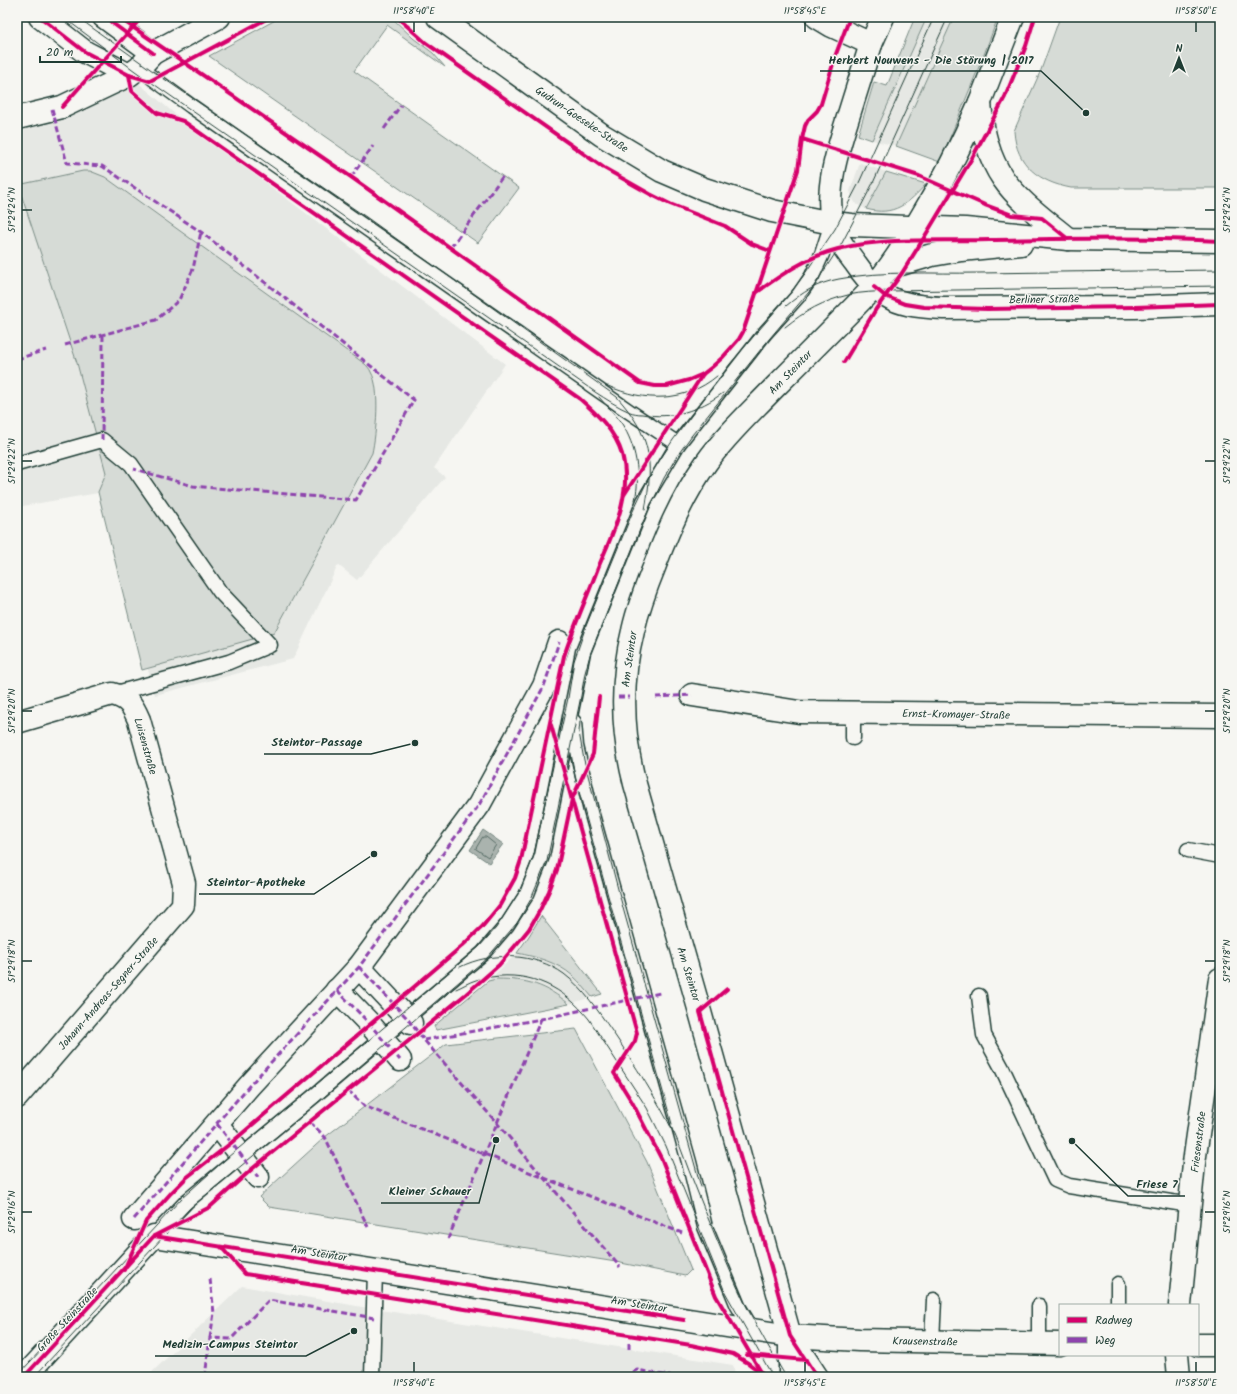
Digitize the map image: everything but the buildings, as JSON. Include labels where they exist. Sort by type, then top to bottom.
[{"type":"street","points":[[40,17],[85,52],[141,65]]},
{"type":"street","points":[[104,17],[141,65]]},
{"type":"street","points":[[17,118],[62,107],[141,65],[219,17]]},
{"type":"street","name":"Gudrun-Goeseke-Straße","points":[[438,17],[602,136],[662,171],[704,189],[760,207],[832,223]]},
{"type":"street","points":[[817,17],[832,26],[871,44]]},
{"type":"street","points":[[874,287],[844,248],[832,223],[831,208],[833,172],[841,138],[871,44],[883,17]]},
{"type":"street","name":"Am Steintor","points":[[154,1236],[790,1336],[634,778],[627,748],[624,721],[626,678],[632,633],[651,575],[672,524],[702,469],[741,422],[874,287],[891,267],[916,227],[947,174],[980,102],[1013,17]]},
{"type":"street","points":[[980,102],[982,121],[989,153],[1002,178],[1022,202],[1068,239]]},
{"type":"street","points":[[832,223],[965,229],[1068,239],[1220,241]]},
{"type":"street","points":[[891,267],[932,255],[961,250],[1068,239]]},
{"type":"street","name":"Berliner Straße","points":[[874,287],[885,296],[905,304],[924,307],[1142,307],[1220,304]]},
{"type":"street","points":[[134,1219],[254,1082],[359,967],[479,805],[544,686],[559,642]]},
{"type":"street","points":[[17,722],[112,694]]},
{"type":"street","name":"Luisenstraße","points":[[112,694],[121,696],[128,701],[139,720],[184,883]]},
{"type":"street","name":"Ernst-Kromayer-Straße","points":[[692,695],[799,712],[1220,716]]},
{"type":"street","name":"Johann-Andreas-Segner-Straße","points":[[17,1097],[183,905],[184,883]]},
{"type":"street","points":[[359,967],[409,1020]]},
{"type":"street","name":"Friesenstraße","points":[[1180,1304],[1194,1162],[1220,979]]},
{"type":"street","points":[[337,990],[365,1019],[400,1060]]},
{"type":"street","points":[[217,1124],[258,1177]]},
{"type":"street","name":"Große Steinstraße","points":[[24,1377],[154,1236]]},
{"type":"street","points":[[790,1336],[790,1377]]},
{"type":"street","points":[[790,1336],[817,1377]]},
{"type":"street","name":"Krausenstraße","points":[[790,1336],[932,1342],[1059,1344]]},
{"type":"street","points":[[1199,1345],[1220,1345]]},
{"type":"street","points":[[1177,1356],[1179,1377]]},
{"type":"lane","points":[[141,65],[197,110],[678,444]]},
{"type":"lane","points":[[154,1236],[187,1201],[382,1038],[409,1020],[483,953],[507,925],[527,894],[542,856],[575,696],[579,667],[587,641],[644,501],[678,444],[765,333],[799,296],[812,276],[822,254],[832,223]]},
{"type":"lane","points":[[17,464],[102,440],[132,464],[220,592],[270,645],[229,662],[112,694]]},
{"type":"lane","points":[[575,696],[574,730],[580,767],[591,812],[689,1162],[705,1226],[738,1306],[753,1331]]},
{"type":"lane","points":[[853,713],[853,738]]},
{"type":"lane","points":[[1188,850],[1220,856]]},
{"type":"lane","points":[[980,996],[984,1036],[1002,1068],[1055,1180],[1069,1186],[1190,1205]]},
{"type":"lane","points":[[372,1377],[375,1271]]},
{"type":"lane","points":[[1118,1284],[1118,1304]]},
{"type":"lane","points":[[932,1342],[934,1300]]},
{"type":"lane","points":[[1039,1306],[1039,1344]]},
{"type":"shaded area","points":[[281,17],[391,17],[413,38],[433,53],[445,67],[387,25],[354,71],[519,188],[478,243],[209,56]]},
{"type":"shaded area","points":[[915,17],[927,17],[872,140],[858,135],[874,82],[887,86]]},
{"type":"shaded area","points":[[927,17],[954,17],[896,146],[872,140]]},
{"type":"shaded area","points":[[954,17],[998,17],[940,162],[896,146]]},
{"type":"shaded area","points":[[1060,17],[1220,17],[1220,188],[1071,188],[1049,181],[1031,170],[1019,153],[1014,131],[1041,70]]},
{"type":"shaded area","points":[[129,75],[175,114],[505,364],[434,468],[445,477],[357,580],[338,565],[293,659],[155,695],[98,493],[17,507],[17,121]]},
{"type":"shaded area","points":[[860,163],[886,172],[866,209],[856,204],[850,191]]},
{"type":"shaded area","points":[[83,171],[90,171],[105,177],[365,364],[371,371],[376,389],[377,412],[372,453],[274,633],[142,670],[98,492],[106,473],[77,363],[18,185]]},
{"type":"shaded area","points":[[886,172],[926,184],[907,202],[893,210],[876,211],[866,209]]},
{"type":"shaded area","points":[[541,916],[602,994],[592,997],[576,978],[567,971],[539,958],[517,953]]},
{"type":"shaded area","points":[[517,953],[546,960],[559,967],[572,975],[592,997],[569,1004],[552,991],[539,985],[524,981],[497,979],[488,981]]},
{"type":"shaded area","points":[[497,979],[518,980],[536,984],[561,997],[569,1004],[436,1030],[434,1026],[488,981]]},
{"type":"shaded area","points":[[576,1029],[647,1162],[691,1270],[685,1276],[616,1262],[269,1207],[259,1197],[325,1137],[446,1044]]},
{"type":"shaded area","points":[[242,1286],[374,1309],[733,1365],[736,1377],[147,1377]]},
{"type":"water","points":[[483,830],[503,844],[489,863],[470,850]]},
{"type":"tram line","points":[[63,17],[135,71],[595,392],[617,405],[637,414],[664,416],[695,409],[723,393]]},
{"type":"tram line","points":[[77,17],[160,76],[366,217],[617,397],[637,424],[647,449],[649,477],[645,510]]},
{"type":"tram line","points":[[17,1376],[182,1198],[228,1157],[310,1090],[479,947],[496,928],[519,892],[533,858],[568,698],[574,661],[586,626],[633,511],[650,475],[673,440],[730,364],[804,275],[835,229],[858,185],[934,17]]},
{"type":"tram line","points":[[34,1377],[189,1209],[311,1108],[487,958],[517,923],[531,899],[547,861],[585,673],[590,655],[643,522],[664,478],[677,456],[692,435],[770,338],[814,286],[842,243],[873,183],[948,17]]},
{"type":"tram line","points":[[786,306],[804,292],[824,283],[839,279],[873,274],[1220,270]]},
{"type":"tram line","points":[[785,327],[807,311],[822,304],[839,297],[863,293],[889,291],[1220,286]]},
{"type":"tram line","points":[[608,386],[636,395],[664,397],[692,391],[705,385],[717,376]]},
{"type":"tram line","points":[[599,397],[620,420],[631,442],[637,470],[637,490],[635,500]]},
{"type":"tram line","points":[[580,721],[579,732],[584,760],[623,908],[701,1187]]},
{"type":"tram line","points":[[571,753],[575,777],[672,1124]]},
{"type":"tram line","points":[[460,967],[486,958],[527,958],[553,967],[564,974],[578,986],[590,1001],[637,1069],[678,1141],[691,1177],[738,1288],[786,1377]]},
{"type":"tram line","points":[[456,989],[473,981],[491,977],[506,976],[533,979],[558,991],[579,1008],[589,1019],[647,1108],[666,1146],[725,1292],[773,1377]]},
{"type":"marked path","points":[[384,129],[401,105]]},
{"type":"marked path","points":[[52,109],[67,163],[102,166],[201,232],[414,400],[356,500],[193,486],[134,469]]},
{"type":"marked path","points":[[351,177],[373,146]]},
{"type":"marked path","points":[[451,247],[503,176]]},
{"type":"marked path","points":[[65,345],[156,320],[179,300],[193,269],[201,232]]},
{"type":"marked path","points":[[102,440],[103,335]]},
{"type":"marked path","points":[[17,359],[46,350]]},
{"type":"marked path","points":[[134,1219],[249,1086],[359,967],[479,805],[544,686],[559,642]]},
{"type":"marked path","points":[[656,697],[692,695]]},
{"type":"marked path","points":[[618,697],[630,697]]},
{"type":"marked path","points":[[359,967],[406,1017],[424,1040],[620,1267]]},
{"type":"marked path","points":[[337,990],[368,1022],[400,1060]]},
{"type":"marked path","points":[[424,1040],[541,1019],[660,993]]},
{"type":"marked path","points":[[448,1239],[541,1019]]},
{"type":"marked path","points":[[348,1090],[364,1106],[682,1233]]},
{"type":"marked path","points":[[310,1122],[325,1137],[368,1227]]},
{"type":"marked path","points":[[217,1124],[258,1177]]},
{"type":"marked path","points":[[210,1279],[214,1313],[210,1338]]},
{"type":"marked path","points":[[205,1377],[210,1338],[231,1339],[269,1300],[374,1318]]},
{"type":"marked path","points":[[629,1343],[629,1349]]},
{"type":"marked path","points":[[633,1372],[637,1370],[674,1377]]},
{"type":"cycle path","points":[[40,17],[85,52],[129,75],[150,81],[270,17]]},
{"type":"cycle path","points":[[118,17],[351,177],[640,383],[655,386],[667,386],[689,380],[703,374],[723,357],[739,339],[743,332],[798,170],[805,126],[821,104],[836,54],[850,17]]},
{"type":"cycle path","points":[[62,107],[142,17]]},
{"type":"cycle path","points":[[397,17],[426,43],[604,168],[650,194],[670,204],[725,226],[752,244],[770,251]]},
{"type":"cycle path","points":[[844,362],[876,309],[902,273],[972,158],[1005,97],[1026,46],[1035,17]]},
{"type":"cycle path","points":[[111,22],[153,53]]},
{"type":"cycle path","points":[[124,1270],[146,1221],[186,1178],[231,1143],[462,946],[482,927],[500,905],[515,878],[521,860],[564,656],[615,527],[620,512],[625,484],[625,469],[622,454],[615,438],[599,417],[580,399],[183,121],[157,113],[132,91],[129,75]]},
{"type":"cycle path","points":[[802,139],[919,176],[985,205],[1012,215],[1042,218],[1068,239]]},
{"type":"cycle path","points":[[756,293],[805,261],[827,252],[856,245],[913,240],[1162,239],[1220,241]]},
{"type":"cycle path","points":[[874,287],[885,296],[905,304],[924,307],[987,309],[1220,304]]},
{"type":"cycle path","points":[[624,495],[703,374]]},
{"type":"cycle path","points":[[24,1377],[154,1236],[210,1207],[252,1169],[466,994],[499,965],[529,929],[540,910],[557,870],[572,799],[593,754],[599,697]]},
{"type":"cycle path","points":[[551,725],[637,1033],[635,1041],[614,1073],[632,1102],[662,1160],[716,1296],[764,1377]]},
{"type":"cycle path","points":[[727,989],[700,1012],[790,1336],[817,1377]]},
{"type":"cycle path","points":[[154,1236],[684,1320]]},
{"type":"cycle path","points":[[221,1247],[245,1274],[691,1345],[733,1354],[756,1369]]},
{"type":"cycle path","points":[[747,1355],[806,1360]]},
{"type":"place","name":"Herbert Nouwens - Die Störung | 2017","points":[[1086,113]]},
{"type":"place","name":"Steintor-Passage","points":[[415,743]]},
{"type":"place","name":"Steintor-Apotheke","points":[[374,854]]},
{"type":"place","name":"Kleiner Schauer","points":[[496,1140]]},
{"type":"place","name":"Friese 7","points":[[1072,1141]]},
{"type":"place","name":"Medizin-Campus Steintor","points":[[354,1331]]}]
